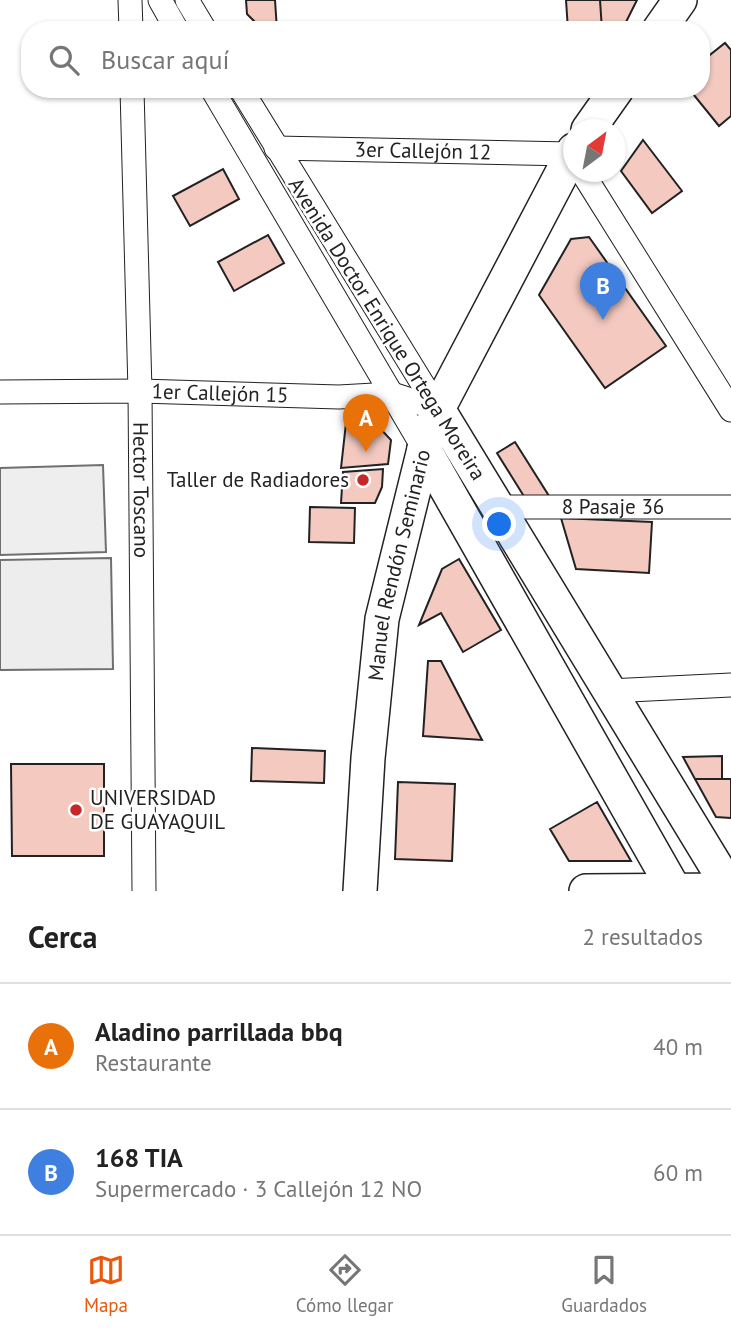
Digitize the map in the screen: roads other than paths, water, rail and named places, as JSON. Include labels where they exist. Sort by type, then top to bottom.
[{"type":"main road","points":[[665,21],[680,0]]},
{"type":"main road","name":"Manuel Rendón Seminario","points":[[598,119],[611,98]]},
{"type":"main road","name":"Manuel Rendón Seminario","points":[[360,891],[368,758],[382,619],[424,449],[438,409],[563,180]]},
{"type":"main road","name":"Avenida Doctor Enrique Ortega Moreira","points":[[438,409],[731,890]]},
{"type":"main road","name":"Avenida Doctor Enrique Ortega Moreira","points":[[424,449],[675,891]]},
{"type":"main road","points":[[586,891],[731,890]]},
{"type":"street","points":[[130,0],[131,21]]},
{"type":"street","points":[[160,0],[172,21]]},
{"type":"street","points":[[187,0],[200,21]]},
{"type":"street","name":"Hector Toscano","points":[[132,98],[140,391],[144,891]]},
{"type":"street","name":"Avenida Doctor Enrique Ortega Moreira","points":[[217,98],[424,449]]},
{"type":"street","name":"Avenida Doctor Enrique Ortega Moreira","points":[[246,98],[438,409]]},
{"type":"street","name":"3er Callejón 12","points":[[276,148],[563,152]]},
{"type":"street","points":[[596,182],[731,410]]},
{"type":"street","name":"1er Callejón 15","points":[[0,392],[140,391],[339,397],[392,394],[438,409]]},
{"type":"street","name":"8 Pasaje 36","points":[[496,507],[731,507]]},
{"type":"street","points":[[609,691],[731,685]]},
{"type":"place","name":"168 TIA","points":[[603,320]]},
{"type":"place","name":"Aladino parrillada bbq","points":[[366,452]]},
{"type":"place","name":"Taller de Radiadores","points":[[363,480]]},
{"type":"place","name":"UNIVERSIDAD DE GUAYAQUIL","points":[[76,810]]}]
